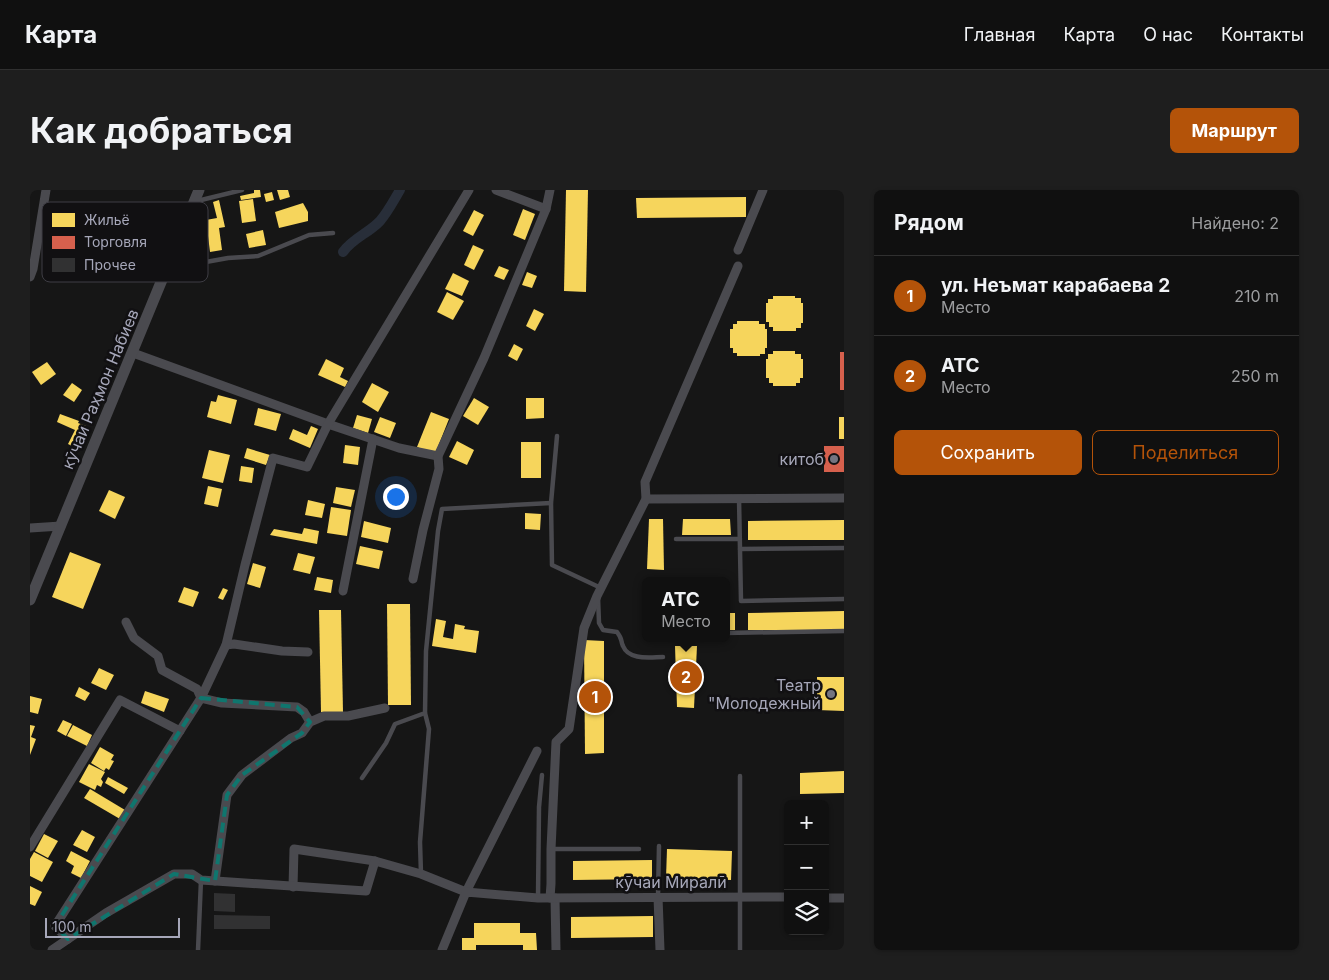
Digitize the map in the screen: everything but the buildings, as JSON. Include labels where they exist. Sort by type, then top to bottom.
[{"type":"street","name":"кӯчаи Раҳмон Набиев","points":[[195,201],[200,190]]},
{"type":"street","points":[[68,940],[55,926],[201,698],[226,644],[273,458],[307,467],[328,424],[469,190]]},
{"type":"street","points":[[496,190],[546,209]]},
{"type":"street","points":[[413,579],[423,530],[439,469],[438,456],[484,358],[546,209],[550,190]]},
{"type":"street","points":[[738,250],[763,190]]},
{"type":"street","points":[[30,277],[42,215]]},
{"type":"street","points":[[556,950],[551,884],[551,849],[556,742],[569,729],[584,628],[599,592],[646,499],[645,482],[738,266]]},
{"type":"street","name":"кӯчаи Раҳмон Набиев","points":[[30,600],[162,282]]},
{"type":"street","points":[[133,353],[399,448],[438,456]]},
{"type":"street","points":[[343,591],[373,439]]},
{"type":"street","points":[[646,499],[844,498]]},
{"type":"street","points":[[30,528],[61,526]]},
{"type":"street","points":[[126,622],[134,638],[158,656],[162,670],[197,689],[201,698]]},
{"type":"street","points":[[226,644],[282,651],[308,652]]},
{"type":"street","points":[[201,698],[222,702],[297,707],[304,712],[310,722]]},
{"type":"street","points":[[30,847],[120,700],[180,731]]},
{"type":"street","points":[[216,881],[227,795],[242,775],[291,738],[302,733],[310,722],[324,716],[348,716],[385,708]]},
{"type":"street","points":[[442,950],[466,892],[537,751]]},
{"type":"street","name":"кӯчаи Миралӣ","points":[[293,887],[294,849],[374,861],[421,874],[466,892],[538,898],[784,898]]},
{"type":"street","points":[[52,950],[106,913],[174,874],[192,874],[201,880],[366,891],[374,861]]},
{"type":"street","points":[[658,897],[660,950]]},
{"type":"street","points":[[829,898],[844,898]]},
{"type":"lane","points":[[195,201],[242,190]]},
{"type":"lane","points":[[208,262],[258,256],[309,235],[333,233]]},
{"type":"lane","points":[[557,436],[551,503],[552,565],[599,592],[598,623],[604,630],[617,632],[622,638],[623,646],[629,654],[634,656],[663,657]]},
{"type":"lane","points":[[738,498],[741,602],[844,599]]},
{"type":"lane","points":[[421,874],[420,842],[429,729],[425,714],[426,651],[442,509],[551,503]]},
{"type":"lane","points":[[676,539],[740,539]]},
{"type":"lane","points":[[740,549],[844,548]]},
{"type":"lane","points":[[730,633],[844,631]]},
{"type":"lane","points":[[362,778],[386,743],[395,724],[425,714]]},
{"type":"lane","points":[[538,898],[539,807],[542,775]]},
{"type":"lane","points":[[740,776],[740,950]]},
{"type":"lane","points":[[658,897],[659,846]]},
{"type":"lane","points":[[551,849],[639,849]]},
{"type":"lane","points":[[198,950],[201,880]]},
{"type":"highlighted area","points":[[201,698],[297,707],[310,722],[302,733],[242,775],[227,795],[215,881],[174,874],[68,939],[55,926]]},
{"type":"waterway","points":[[343,252],[351,243],[380,221],[400,190]]},
{"type":"place","name":"китоб","points":[[834,459]]},
{"type":"place","name":"АТС","points":[[686,677]]},
{"type":"place","name":"Театр \"Молодежный","points":[[831,694]]},
{"type":"place","name":"ул. Неъмат карабаева 2","points":[[595,697]]}]
